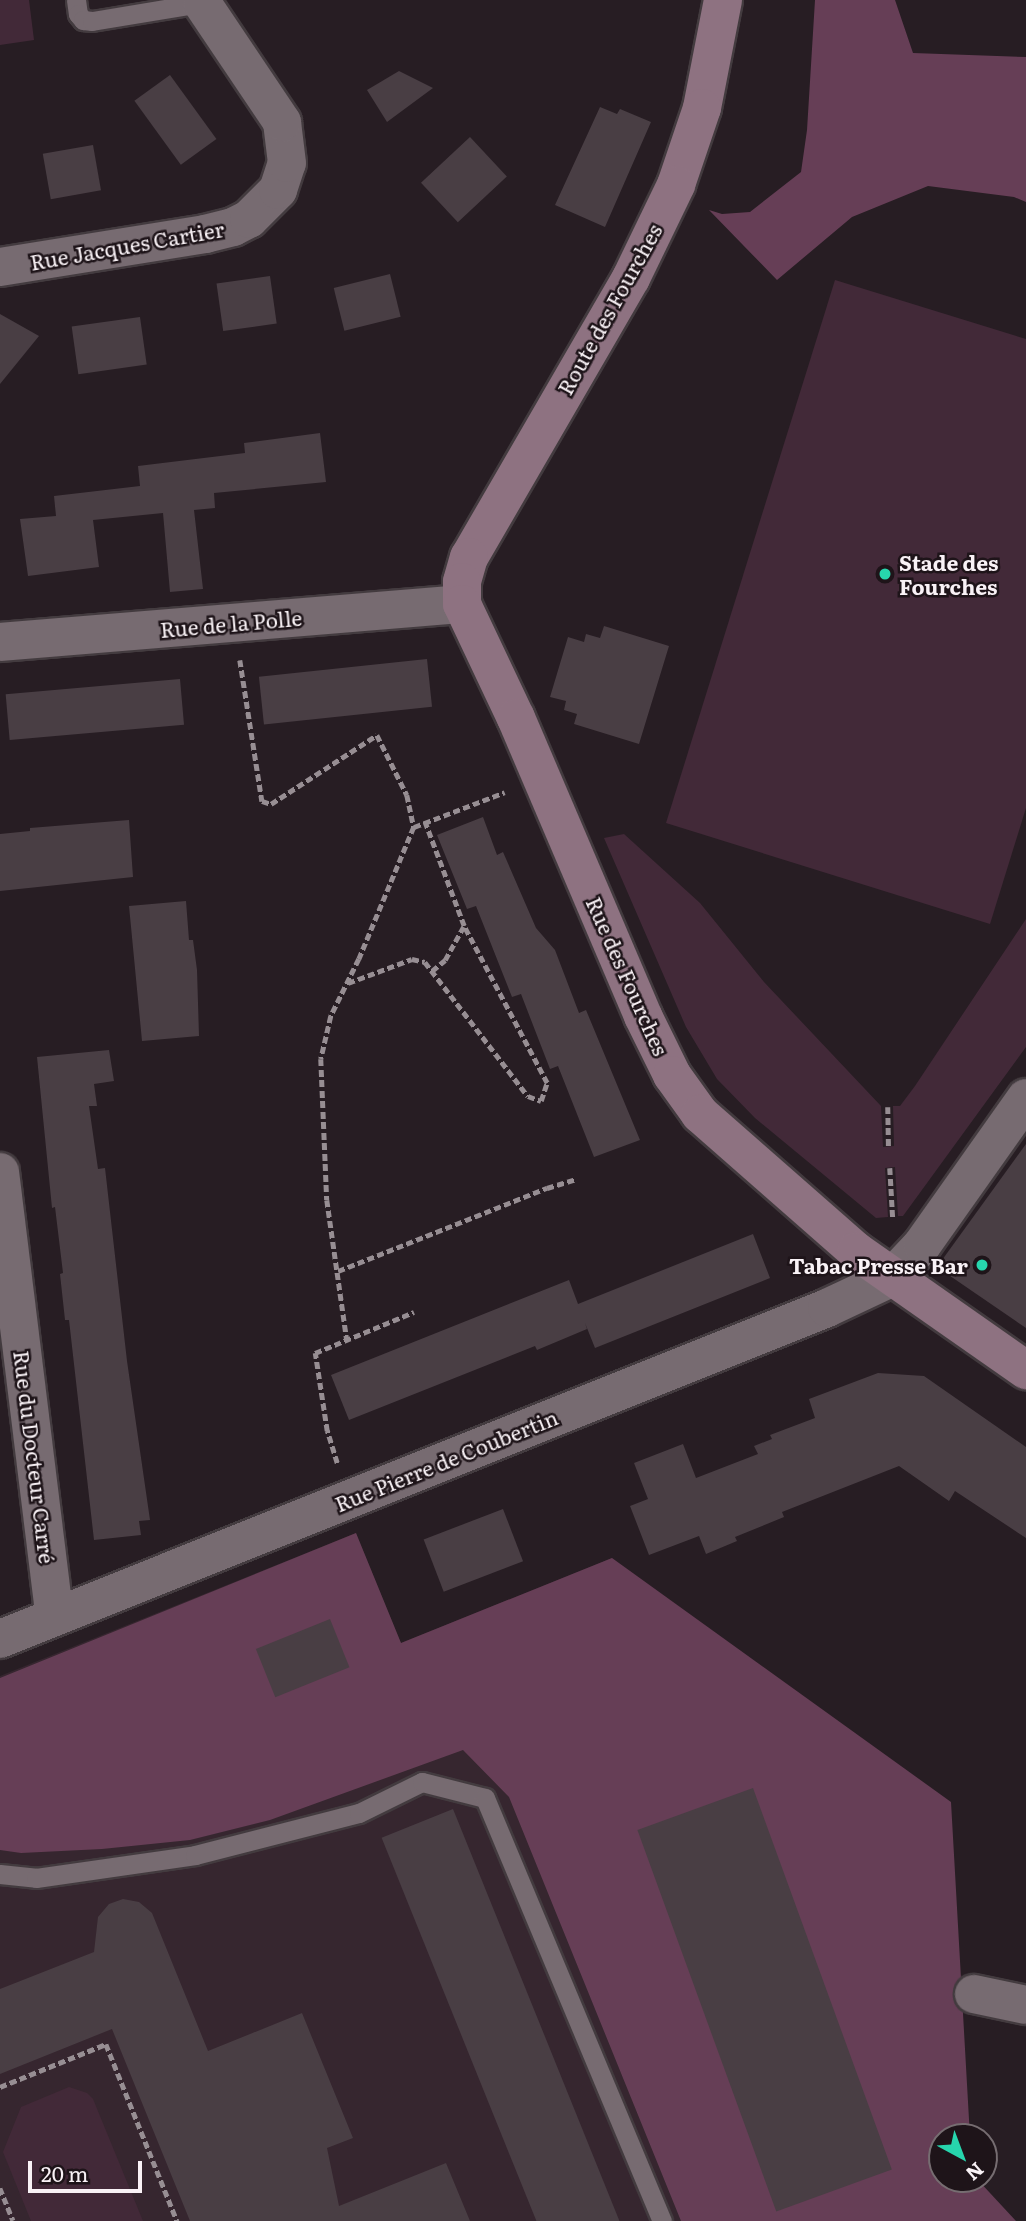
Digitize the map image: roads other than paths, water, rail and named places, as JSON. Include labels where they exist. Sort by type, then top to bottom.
[{"type":"main road","name":"Route des Fourches","points":[[462,604],[462,582],[469,557],[631,278],[677,185],[702,108],[723,0]]},
{"type":"main road","name":"Rue des Fourches","points":[[462,604],[516,718],[615,955],[672,1075],[700,1114],[727,1140],[891,1278],[1026,1370]]},
{"type":"street","name":"Rue Jacques Cartier","points":[[0,267],[214,232],[249,219],[278,190],[287,163],[282,122],[209,1]]},
{"type":"street","name":"Rue de la Polle","points":[[0,642],[462,604]]},
{"type":"street","points":[[891,1278],[922,1245],[1026,1098]]},
{"type":"street","name":"Rue du Docteur Carré","points":[[0,1172],[55,1617]]},
{"type":"street","name":"Rue Pierre de Coubertin","points":[[0,1639],[827,1308],[891,1278]]},
{"type":"street","points":[[974,1994],[1026,2005]]},
{"type":"lane","points":[[76,0],[78,14],[83,20],[92,21],[209,1]]},
{"type":"lane","points":[[0,1874],[36,1878],[195,1854],[359,1813],[422,1782],[485,1798],[662,2221]]},
{"type":"place","name":"Stade des Fourches","points":[[885,574]]},
{"type":"place","name":"Tabac Presse Bar","points":[[982,1265]]}]
